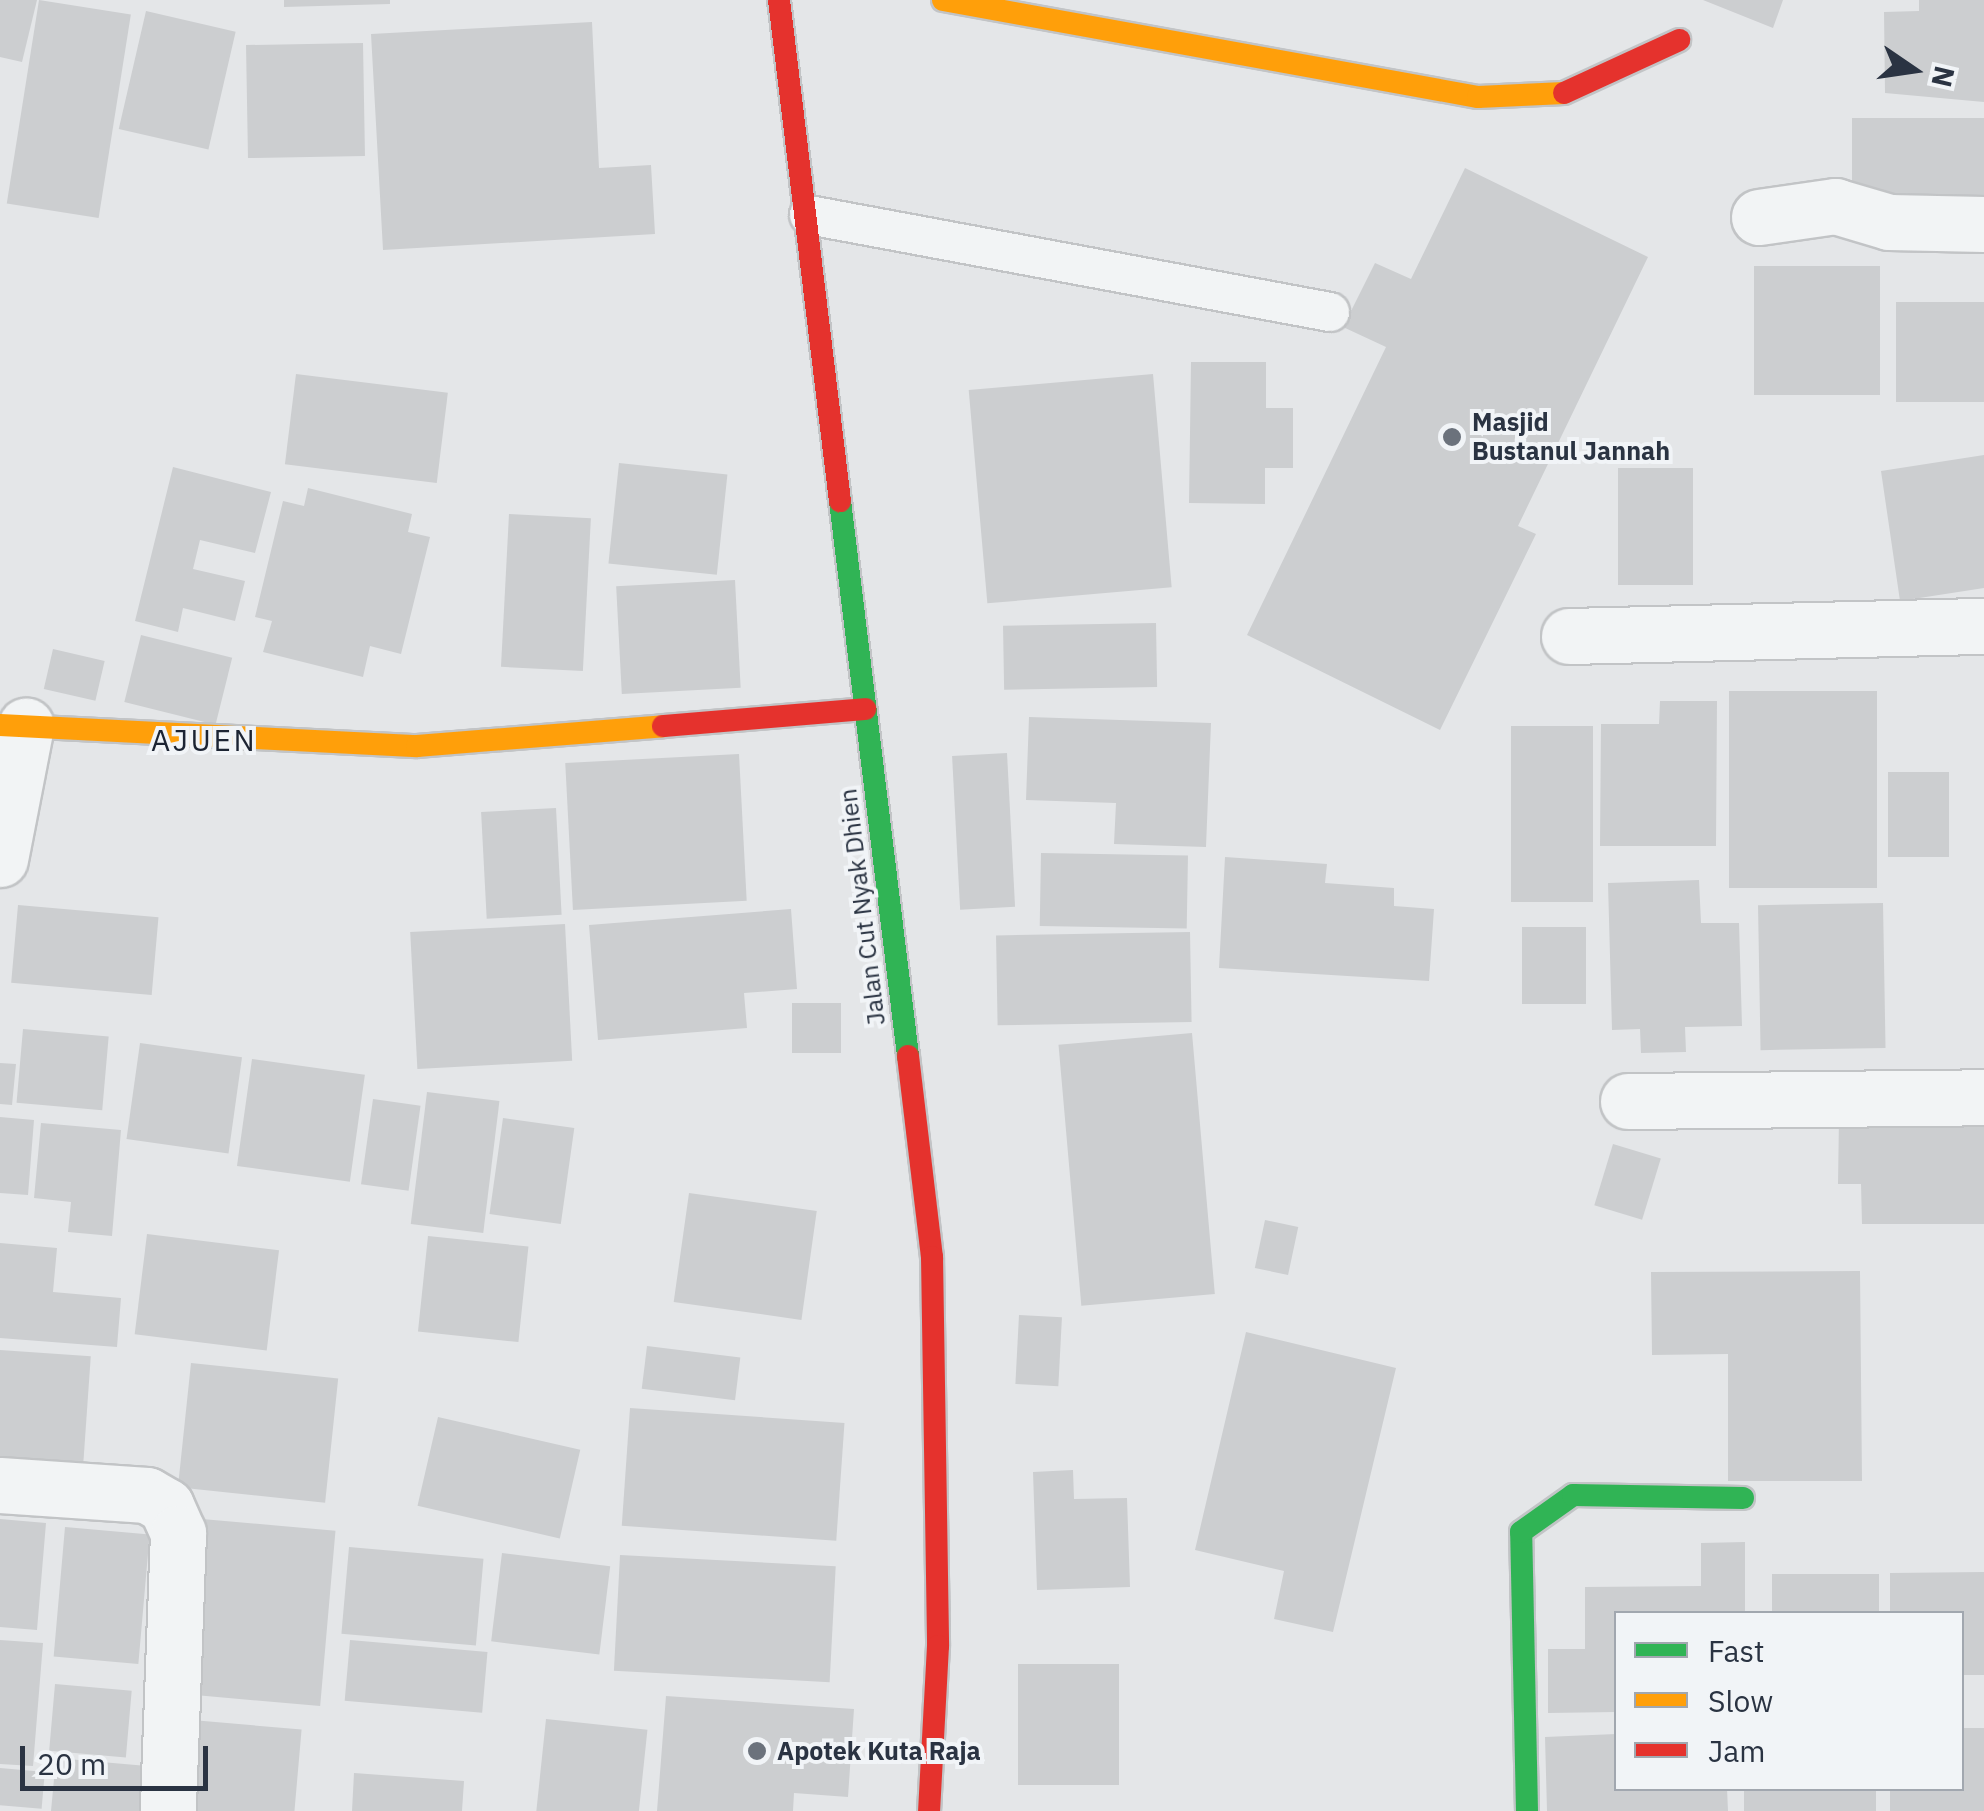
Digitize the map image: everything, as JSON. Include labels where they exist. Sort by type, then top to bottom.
[{"type":"main road","name":"Jalan Cut Nyak Dhien","points":[[779,0],[809,215],[932,1257],[938,1646],[929,1811]]},
{"type":"main road","points":[[943,0],[1478,97],[1551,99],[1679,40]]},
{"type":"main road","points":[[13,725],[417,746],[865,709]]},
{"type":"main road","points":[[1528,1811],[1521,1532],[1573,1495],[1743,1498]]},
{"type":"street","points":[[1758,217],[1836,206],[1889,222],[1984,224]]},
{"type":"street","points":[[1569,636],[1984,626]]},
{"type":"street","points":[[0,860],[13,725]]},
{"type":"street","points":[[1628,1101],[1984,1097]]},
{"type":"street","points":[[0,1484],[148,1495],[166,1506],[178,1533],[168,1811]]},
{"type":"lane","points":[[809,215],[1330,312]]},
{"type":"building","points":[[0,0],[37,0],[22,62],[0,57]]},
{"type":"building","points":[[39,0],[131,15],[99,218],[7,203]]},
{"type":"building","points":[[284,0],[390,0],[390,4],[284,7]]},
{"type":"building","points":[[1703,0],[1783,0],[1773,28]]},
{"type":"building","points":[[1919,0],[1984,0],[1984,102],[1885,93],[1884,12],[1919,11]]},
{"type":"building","points":[[146,11],[236,32],[208,150],[119,129]]},
{"type":"building","points":[[592,22],[599,168],[651,165],[655,234],[383,250],[371,34]]},
{"type":"building","points":[[363,43],[365,156],[248,158],[246,45]]},
{"type":"building","points":[[1852,118],[1984,118],[1984,198],[1852,198]]},
{"type":"building","name":"Masjid Bustanul Jannah","points":[[1465,168],[1648,257],[1518,526],[1536,534],[1440,730],[1247,635],[1386,347],[1343,327],[1375,263],[1411,279]]},
{"type":"building","points":[[1754,266],[1880,266],[1880,395],[1754,395]]},
{"type":"building","points":[[1896,302],[1984,302],[1984,402],[1896,402]]},
{"type":"building","points":[[1191,362],[1266,362],[1266,408],[1293,408],[1293,468],[1265,468],[1265,504],[1189,503]]},
{"type":"building","points":[[296,374],[448,393],[437,483],[285,464]]},
{"type":"building","points":[[1153,374],[1172,587],[987,603],[969,390]]},
{"type":"building","points":[[1984,455],[1984,588],[1900,601],[1881,471]]},
{"type":"building","points":[[619,463],[727,474],[717,575],[608,563]]},
{"type":"building","points":[[173,467],[271,492],[255,553],[200,540],[193,569],[245,581],[235,621],[183,608],[178,632],[135,621]]},
{"type":"building","points":[[1618,468],[1693,468],[1693,585],[1618,585]]},
{"type":"building","points":[[308,488],[412,514],[408,532],[430,537],[401,654],[370,646],[363,677],[263,652],[272,621],[255,617],[283,501],[304,506]]},
{"type":"building","points":[[509,514],[591,518],[583,671],[501,667]]},
{"type":"building","points":[[735,580],[741,688],[622,694],[616,586]]},
{"type":"building","points":[[1156,623],[1157,687],[1004,690],[1003,626]]},
{"type":"building","points":[[141,635],[232,658],[216,725],[124,702]]},
{"type":"building","points":[[53,649],[105,661],[95,701],[44,689]]},
{"type":"building","points":[[1729,691],[1877,691],[1877,888],[1729,888]]},
{"type":"building","points":[[1660,701],[1717,701],[1716,846],[1600,846],[1601,724],[1659,724]]},
{"type":"building","points":[[1029,717],[1211,723],[1206,847],[1114,844],[1116,803],[1026,800]]},
{"type":"building","points":[[1511,726],[1593,726],[1593,902],[1511,902]]},
{"type":"building","points":[[1007,753],[1015,907],[960,910],[952,756]]},
{"type":"building","points":[[739,754],[747,901],[573,910],[565,763]]},
{"type":"building","points":[[1888,772],[1949,772],[1949,857],[1888,857]]},
{"type":"building","points":[[556,808],[562,915],[487,919],[481,812]]},
{"type":"building","points":[[1041,853],[1188,856],[1187,929],[1040,926]]},
{"type":"building","points":[[1225,857],[1327,864],[1325,883],[1394,888],[1394,906],[1434,909],[1429,981],[1219,968]]},
{"type":"building","points":[[1699,880],[1701,923],[1739,923],[1742,1026],[1685,1027],[1686,1052],[1641,1053],[1640,1029],[1612,1030],[1608,883]]},
{"type":"building","points":[[1883,903],[1886,1048],[1761,1050],[1758,905]]},
{"type":"building","points":[[18,905],[158,917],[152,995],[11,983]]},
{"type":"building","points":[[791,909],[797,989],[744,993],[747,1028],[598,1040],[589,925]]},
{"type":"building","points":[[565,924],[572,1061],[417,1069],[410,932]]},
{"type":"building","points":[[1522,927],[1586,927],[1586,1004],[1522,1004]]},
{"type":"building","points":[[1190,932],[1192,1022],[998,1025],[996,935]]},
{"type":"building","points":[[792,1003],[841,1003],[841,1053],[792,1053]]},
{"type":"building","points":[[23,1029],[109,1036],[102,1110],[17,1103]]},
{"type":"building","points":[[1192,1033],[1215,1294],[1081,1306],[1059,1045]]},
{"type":"building","points":[[140,1043],[242,1057],[228,1153],[127,1139]]},
{"type":"building","points":[[252,1059],[365,1075],[350,1182],[237,1166]]},
{"type":"building","points":[[0,1063],[16,1064],[12,1105],[0,1104]]},
{"type":"building","points":[[427,1092],[499,1101],[483,1233],[411,1224]]},
{"type":"building","points":[[373,1099],[421,1106],[409,1191],[361,1184]]},
{"type":"building","points":[[1984,1116],[1984,1224],[1862,1224],[1861,1184],[1838,1184],[1839,1117]]},
{"type":"building","points":[[0,1117],[34,1120],[28,1195],[0,1193]]},
{"type":"building","points":[[503,1118],[574,1128],[561,1224],[490,1214]]},
{"type":"building","points":[[41,1123],[121,1130],[112,1236],[68,1232],[71,1202],[34,1198]]},
{"type":"building","points":[[1613,1144],[1661,1159],[1642,1220],[1594,1205]]},
{"type":"building","points":[[689,1193],[817,1211],[801,1320],[674,1302]]},
{"type":"building","points":[[1265,1220],[1298,1227],[1288,1275],[1255,1268]]},
{"type":"building","points":[[147,1234],[279,1250],[267,1350],[135,1334]]},
{"type":"building","points":[[428,1236],[528,1247],[518,1342],[418,1331]]},
{"type":"building","points":[[0,1243],[57,1248],[53,1292],[121,1298],[117,1347],[0,1338]]},
{"type":"building","points":[[1860,1271],[1862,1481],[1728,1481],[1728,1354],[1652,1355],[1651,1272]]},
{"type":"building","points":[[1019,1315],[1062,1317],[1058,1386],[1015,1384]]},
{"type":"building","points":[[1246,1332],[1396,1368],[1333,1632],[1274,1619],[1284,1571],[1195,1550]]},
{"type":"building","points":[[647,1346],[740,1357],[735,1400],[642,1389]]},
{"type":"building","points":[[0,1350],[91,1356],[82,1480],[0,1474]]},
{"type":"building","points":[[191,1363],[338,1378],[325,1503],[178,1487]]},
{"type":"building","points":[[630,1408],[844,1423],[836,1541],[622,1526]]},
{"type":"building","points":[[438,1417],[580,1450],[560,1539],[418,1506]]},
{"type":"building","points":[[1073,1470],[1074,1499],[1127,1498],[1130,1587],[1037,1590],[1033,1472]]},
{"type":"building","points":[[0,1519],[46,1523],[37,1630],[0,1627]]},
{"type":"building","points":[[202,1519],[335,1531],[320,1706],[187,1694]]},
{"type":"building","points":[[65,1527],[150,1534],[138,1664],[54,1657]]},
{"type":"building","points":[[1745,1542],[1745,1611],[1614,1611],[1614,1712],[1548,1713],[1548,1649],[1585,1649],[1585,1587],[1701,1586],[1701,1543]]},
{"type":"building","points":[[349,1547],[483,1559],[476,1645],[341,1634]]},
{"type":"building","points":[[502,1553],[610,1566],[599,1655],[491,1641]]},
{"type":"building","points":[[620,1555],[836,1566],[830,1682],[614,1671]]},
{"type":"building","points":[[1984,1572],[1984,1675],[1964,1675],[1964,1611],[1890,1611],[1890,1573]]},
{"type":"building","points":[[1772,1574],[1879,1574],[1879,1611],[1772,1611]]},
{"type":"building","points":[[0,1640],[43,1643],[33,1766],[0,1764]]},
{"type":"building","points":[[350,1640],[487,1652],[482,1713],[345,1701]]},
{"type":"building","points":[[1018,1664],[1119,1664],[1119,1785],[1018,1785]]},
{"type":"building","points":[[55,1684],[132,1691],[126,1757],[49,1751]]},
{"type":"building","name":"Apotek Kuta Raja","points":[[666,1696],[854,1709],[848,1797],[794,1793],[793,1811],[657,1811]]},
{"type":"building","points":[[546,1719],[647,1730],[639,1811],[536,1811]]},
{"type":"building","points":[[192,1720],[302,1730],[294,1811],[184,1811]]},
{"type":"building","points":[[1964,1728],[1984,1728],[1984,1811],[1890,1811],[1890,1791],[1964,1791]]},
{"type":"building","points":[[1614,1734],[1614,1791],[1727,1791],[1728,1811],[1547,1811],[1545,1737]]},
{"type":"building","points":[[56,1758],[147,1766],[144,1811],[51,1811]]},
{"type":"building","points":[[0,1768],[45,1772],[42,1809],[0,1805]]},
{"type":"building","points":[[354,1773],[464,1781],[462,1811],[352,1811]]},
{"type":"building","points":[[1744,1791],[1876,1791],[1876,1811],[1744,1811]]},
{"type":"traffic: fast","points":[[840,501],[908,1056]]},
{"type":"traffic: fast","points":[[1527,1811],[1521,1532],[1573,1495],[1743,1498]]},
{"type":"traffic: slow","points":[[943,0],[1478,97],[1564,93]]},
{"type":"traffic: slow","points":[[0,725],[417,746],[663,726]]},
{"type":"traffic: jam","points":[[779,0],[840,501]]},
{"type":"traffic: jam","points":[[1564,93],[1679,40]]},
{"type":"traffic: jam","points":[[663,726],[865,709]]},
{"type":"traffic: jam","points":[[908,1056],[932,1257],[938,1646],[929,1811]]},
{"type":"place","name":"Masjid Bustanul Jannah","points":[[1452,437]]},
{"type":"place","name":"Apotek Kuta Raja","points":[[757,1751]]},
{"type":"district","name":"AJUEN","points":[[204,740]]}]
